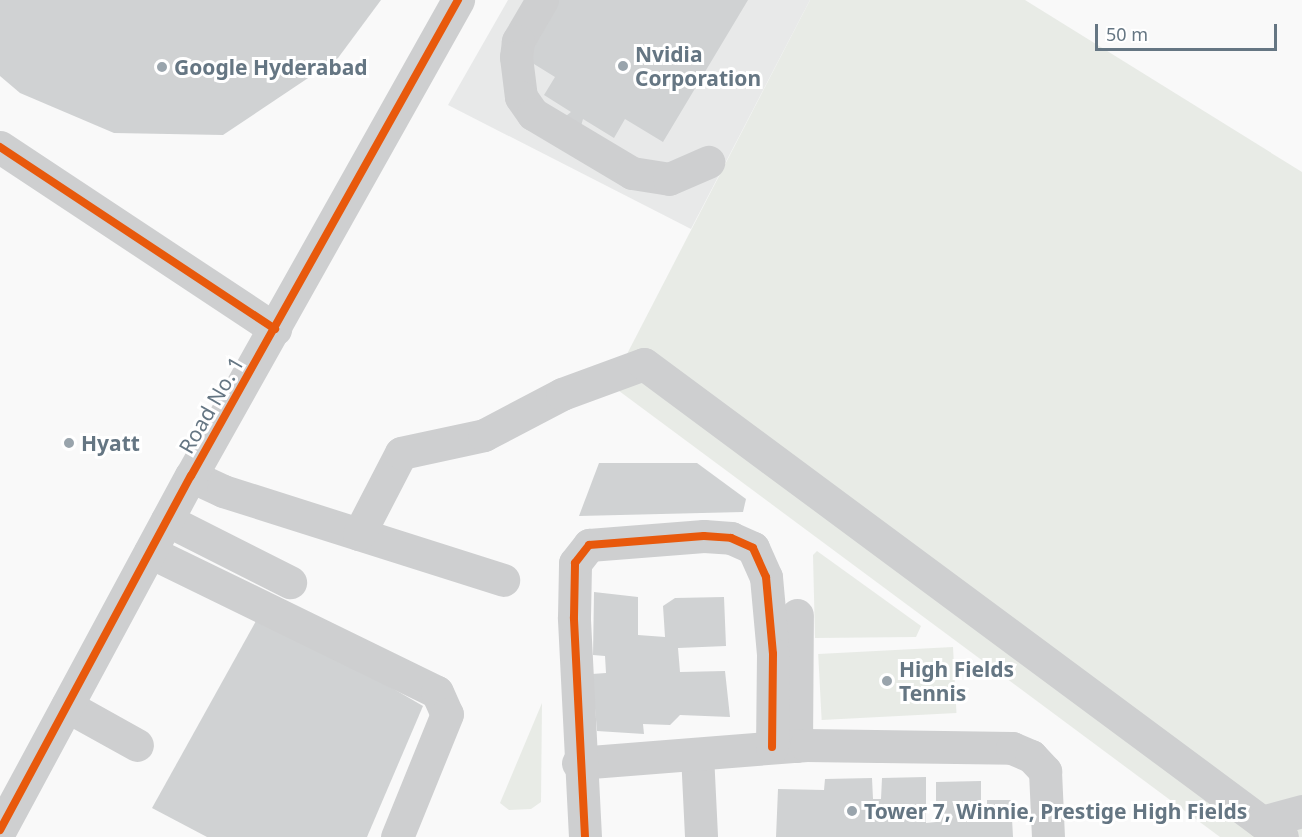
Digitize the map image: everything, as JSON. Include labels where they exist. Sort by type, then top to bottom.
[{"type":"street","name":"Road No. 1","points":[[0,830],[167,519],[458,0]]},
{"type":"street","points":[[542,0],[518,42],[516,57],[521,97],[533,114],[632,173],[669,179],[708,162]]},
{"type":"street","points":[[0,147],[275,329]]},
{"type":"street","points":[[359,534],[401,453],[484,435],[562,394],[644,364],[1272,830],[1302,811]]},
{"type":"street","points":[[191,476],[223,491],[503,580]]},
{"type":"street","points":[[167,519],[280,577],[253,602]]},
{"type":"street","points":[[585,837],[578,763],[575,563],[589,545],[704,536],[731,538],[753,548],[766,577],[784,746]]},
{"type":"street","points":[[150,552],[437,692],[447,714],[441,734],[397,837]]},
{"type":"street","points":[[784,746],[797,615]]},
{"type":"street","points":[[71,698],[142,734]]},
{"type":"street","points":[[578,763],[784,746],[1012,748],[1031,756],[1045,771],[1048,837]]},
{"type":"street","points":[[697,754],[701,837]]},
{"type":"shaded area","points":[[508,0],[810,0],[691,229],[448,105]]},
{"type":"shaded area","points":[[810,0],[1025,0],[1302,172],[1302,837],[1220,837],[611,385]]},
{"type":"shaded area","points":[[817,551],[921,626],[916,637],[815,638],[813,555]]},
{"type":"shaded area","name":"High Fields Tennis","points":[[953,647],[956,713],[822,720],[818,654]]},
{"type":"shaded area","points":[[542,703],[541,802],[531,809],[509,810],[500,803]]},
{"type":"building","name":"Google Hyderabad","points":[[0,0],[381,0],[338,58],[223,135],[114,133],[20,93],[0,76]]},
{"type":"building","name":"Nvidia Corporation","points":[[554,0],[748,0],[663,142],[625,119],[614,138],[583,119],[581,126],[566,116],[571,112],[544,95],[555,77],[521,56]]},
{"type":"building","points":[[599,463],[697,463],[746,499],[743,512],[579,516]]},
{"type":"building","points":[[594,592],[638,597],[638,635],[665,637],[663,606],[675,598],[724,597],[726,646],[678,648],[680,672],[725,671],[730,717],[680,715],[670,725],[643,724],[644,734],[597,731],[592,674],[606,673],[605,656],[593,655]]},
{"type":"building","points":[[261,612],[423,706],[367,837],[207,837],[152,808]]},
{"type":"building","name":"Tower 7, Winnie, Prestige High Fields","points":[[926,777],[926,823],[936,822],[936,782],[981,781],[981,821],[987,822],[987,800],[1011,800],[1013,837],[776,837],[778,789],[824,790],[825,779],[872,778],[873,799],[881,799],[882,778]]},
{"type":"cycle path","points":[[0,830],[191,476],[458,0]]},
{"type":"cycle path","points":[[0,147],[275,329]]},
{"type":"cycle path","points":[[585,837],[574,617],[575,563],[589,545],[704,536],[731,538],[753,548],[766,577],[773,654],[772,747]]},
{"type":"place","name":"Nvidia Corporation","points":[[623,66]]},
{"type":"place","name":"Google Hyderabad","points":[[162,67]]},
{"type":"place","name":"Hyatt","points":[[69,443]]},
{"type":"place","name":"High Fields Tennis","points":[[887,681]]},
{"type":"place","name":"Tower 7, Winnie, Prestige High Fields","points":[[852,811]]}]
